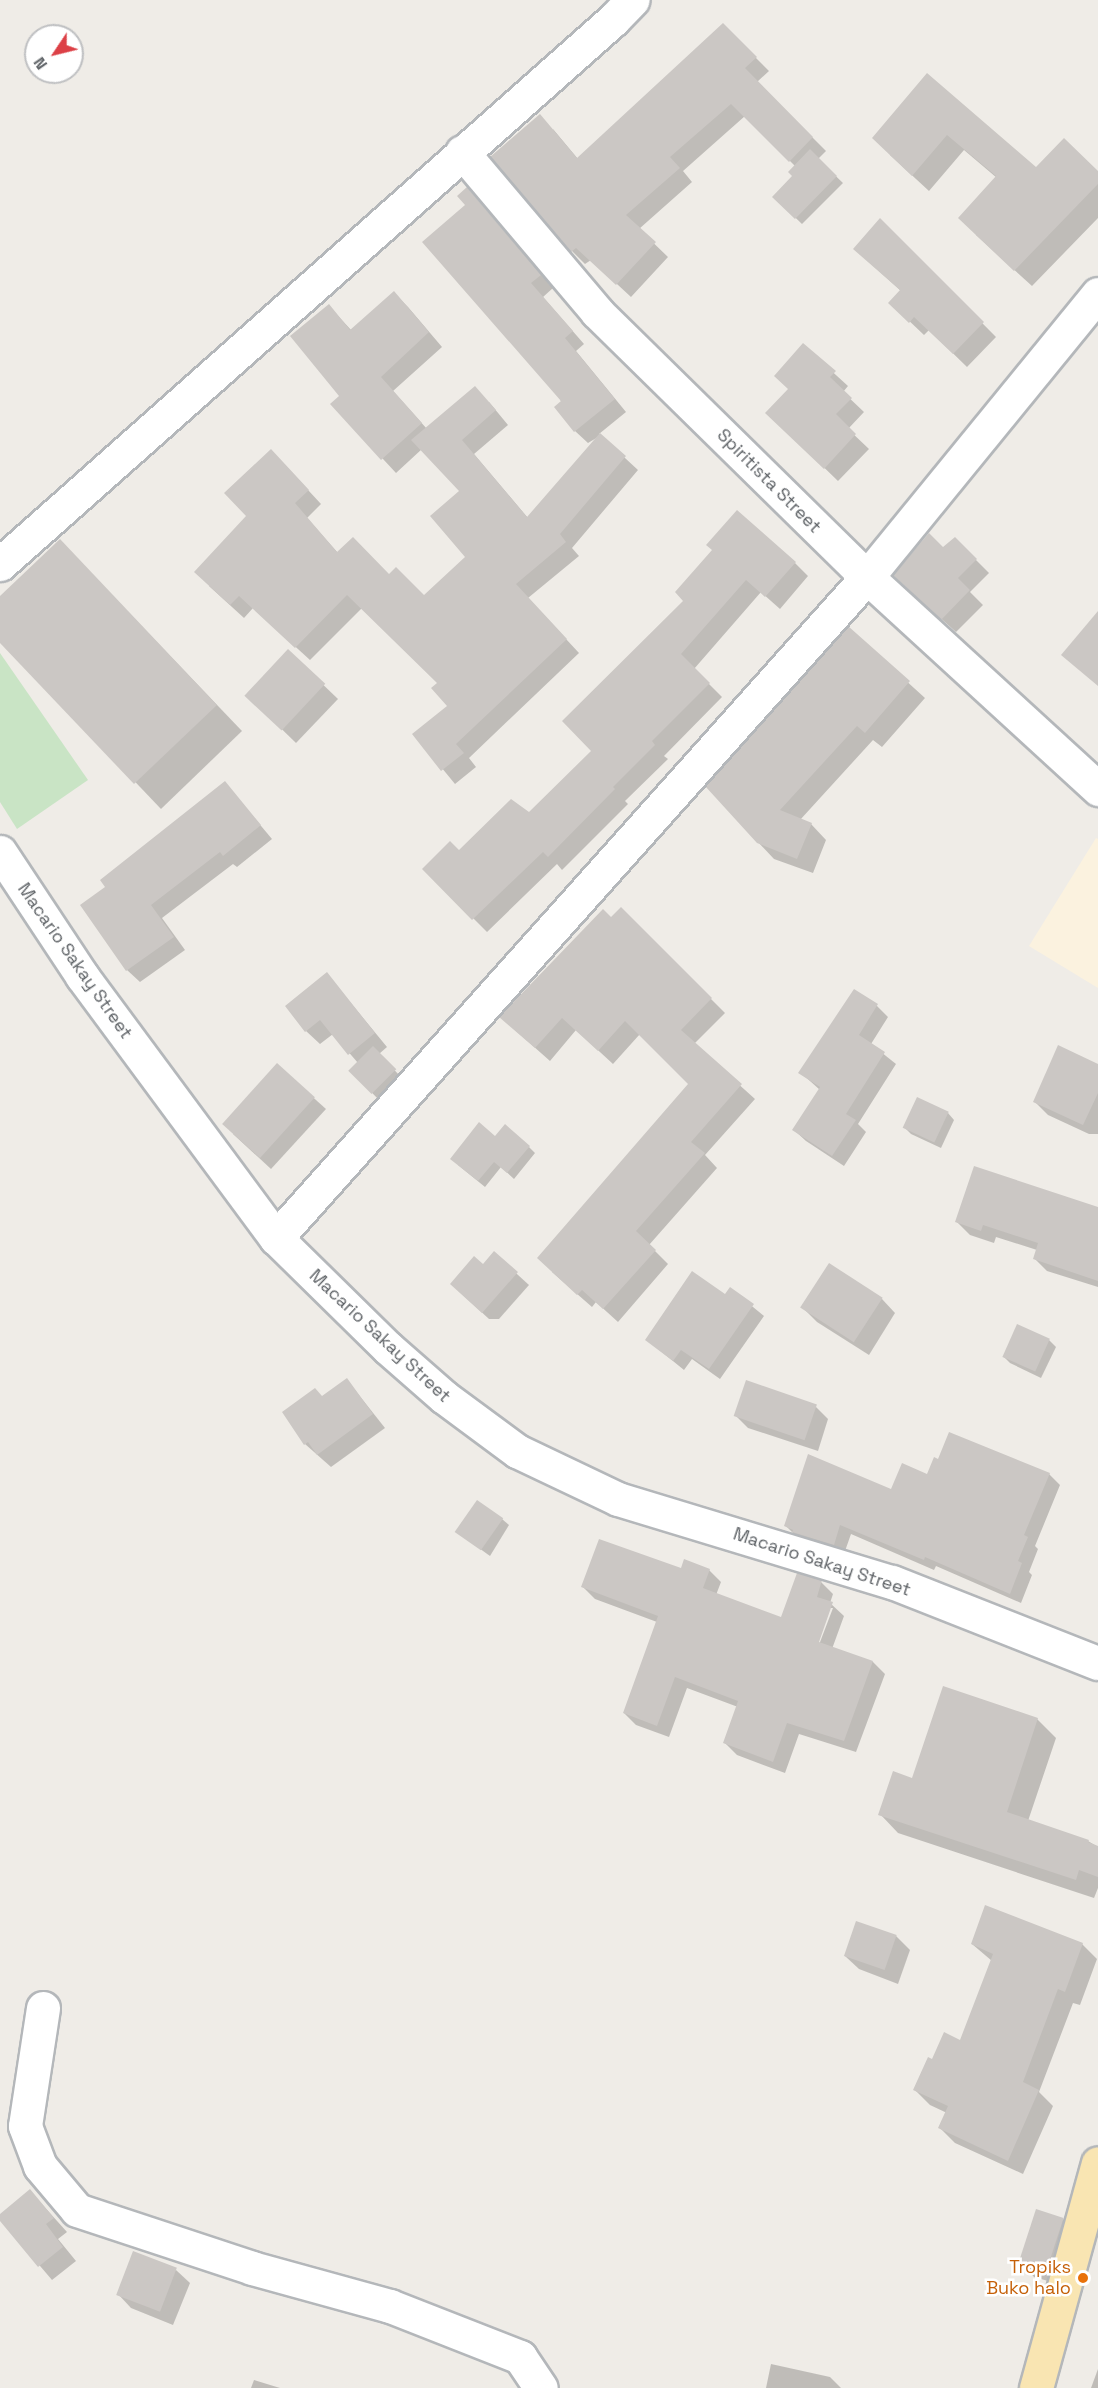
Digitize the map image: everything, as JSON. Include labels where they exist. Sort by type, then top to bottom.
[{"type":"main road","points":[[1036,2388],[1098,2163]]},
{"type":"street","points":[[0,564],[613,20],[632,0]]},
{"type":"street","name":"Spiritista Street","points":[[462,152],[597,312],[867,577],[1098,789]]},
{"type":"street","points":[[276,1238],[867,577],[1098,294]]},
{"type":"street","name":"Macario Sakay Street","points":[[0,852],[82,976],[276,1238],[404,1362],[444,1397],[517,1451],[618,1499],[892,1582],[1098,1663]]},
{"type":"street","points":[[44,2008],[25,2126],[40,2166],[77,2210],[252,2268],[390,2306],[520,2357],[541,2388]]},
{"type":"shaded area","points":[[1096,838],[1098,839],[1098,988],[1029,946]]},
{"type":"green space","points":[[0,653],[88,780],[17,829],[0,802]]},
{"type":"building","points":[[723,23],[757,57],[745,68],[813,137],[789,162],[731,104],[670,157],[680,168],[626,215],[656,242],[616,285],[576,248],[571,252],[490,157],[540,114],[577,158]]},
{"type":"building","points":[[927,73],[1036,167],[1064,138],[1098,171],[1098,184],[1014,271],[958,218],[996,176],[947,135],[912,176],[872,138]]},
{"type":"building","points":[[810,149],[837,176],[795,219],[772,197],[792,176],[788,172]]},
{"type":"building","points":[[467,187],[541,275],[531,283],[573,331],[565,338],[615,399],[574,432],[554,407],[561,401],[422,242],[465,205],[457,196]]},
{"type":"building","points":[[880,218],[984,322],[953,354],[914,317],[909,323],[888,303],[900,290],[853,249]]},
{"type":"building","points":[[394,291],[429,332],[381,377],[422,423],[381,460],[330,404],[339,396],[290,336],[329,304],[350,330]]},
{"type":"building","points":[[803,343],[836,371],[830,377],[852,398],[836,414],[856,434],[824,469],[765,413],[788,389],[774,376]]},
{"type":"building","points":[[475,386],[496,410],[462,440],[527,517],[600,433],[626,456],[560,534],[566,542],[516,584],[567,639],[456,744],[464,753],[441,771],[412,734],[447,706],[431,688],[437,683],[347,595],[295,648],[239,596],[230,605],[194,572],[246,516],[224,493],[271,449],[309,490],[295,503],[337,552],[353,537],[389,574],[396,567],[424,595],[465,557],[430,516],[459,491],[411,440]]},
{"type":"building","points":[[737,510],[796,562],[765,597],[746,580],[681,654],[710,683],[652,741],[655,745],[548,857],[543,852],[472,920],[422,869],[450,841],[459,850],[511,799],[529,812],[591,751],[562,721],[683,601],[675,592],[712,550],[706,545]]},
{"type":"building","points":[[929,533],[943,547],[955,537],[977,559],[958,578],[970,590],[941,620],[893,575]]},
{"type":"building","points":[[60,539],[217,705],[134,784],[0,643],[0,596]]},
{"type":"building","points":[[1098,611],[1098,686],[1061,655]]},
{"type":"building","points":[[848,626],[910,681],[865,733],[857,726],[780,810],[812,823],[797,859],[757,843],[705,786]]},
{"type":"building","points":[[288,649],[325,684],[282,731],[244,696]]},
{"type":"building","points":[[225,781],[261,825],[223,856],[220,852],[151,905],[174,937],[126,971],[80,905],[105,887],[100,880]]},
{"type":"building","points":[[621,907],[712,998],[681,1030],[742,1084],[691,1142],[705,1153],[636,1231],[656,1250],[603,1309],[582,1290],[577,1295],[537,1258],[688,1084],[625,1021],[598,1051],[562,1018],[535,1048],[499,1017],[603,909],[611,917]]},
{"type":"building","points":[[327,972],[375,1033],[348,1055],[320,1020],[305,1032],[285,1006]]},
{"type":"building","points":[[854,989],[878,1004],[859,1035],[885,1052],[846,1114],[856,1120],[832,1156],[792,1130],[820,1087],[798,1073]]},
{"type":"building","points":[[1058,1045],[1098,1064],[1098,1093],[1083,1125],[1033,1102]]},
{"type":"building","points":[[373,1046],[396,1069],[372,1094],[348,1071]]},
{"type":"building","points":[[277,1063],[315,1097],[260,1158],[222,1124]]},
{"type":"building","points":[[917,1097],[949,1112],[934,1143],[903,1128]]},
{"type":"building","points":[[479,1122],[495,1136],[505,1124],[530,1146],[507,1173],[494,1162],[478,1181],[450,1159]]},
{"type":"building","points":[[974,1166],[1098,1207],[1098,1281],[1033,1259],[1038,1243],[983,1225],[981,1231],[955,1222]]},
{"type":"building","points":[[494,1251],[518,1272],[482,1313],[450,1284],[474,1256],[483,1264]]},
{"type":"building","points":[[829,1263],[883,1298],[854,1342],[800,1307]]},
{"type":"building","points":[[692,1271],[725,1294],[730,1287],[754,1304],[709,1369],[681,1350],[673,1361],[645,1340]]},
{"type":"building","points":[[1017,1324],[1050,1339],[1035,1372],[1002,1357]]},
{"type":"building","points":[[347,1378],[373,1414],[317,1455],[308,1442],[304,1445],[282,1412],[315,1388],[322,1396]]},
{"type":"building","points":[[746,1380],[817,1404],[805,1440],[734,1416]]},
{"type":"building","points":[[949,1432],[1050,1473],[1024,1535],[1028,1537],[1018,1561],[1022,1563],[1010,1594],[925,1557],[924,1560],[840,1525],[834,1545],[792,1532],[793,1530],[784,1526],[808,1454],[891,1489],[902,1463],[927,1474],[934,1457],[938,1459]]},
{"type":"building","points":[[477,1500],[503,1518],[481,1550],[455,1532]]},
{"type":"building","points":[[599,1539],[681,1568],[684,1559],[710,1569],[703,1588],[781,1617],[797,1573],[822,1580],[817,1597],[833,1602],[819,1642],[873,1661],[844,1741],[787,1723],[773,1762],[723,1743],[738,1701],[675,1677],[657,1726],[623,1713],[658,1616],[581,1587]]},
{"type":"building","points":[[943,1686],[1038,1718],[1007,1812],[1089,1840],[1088,1842],[1098,1846],[1098,1877],[1079,1870],[1076,1880],[878,1815],[893,1771],[912,1778]]},
{"type":"building","points":[[985,1905],[1083,1943],[1065,1992],[1058,1989],[1023,2082],[1039,2090],[1008,2161],[938,2128],[948,2106],[913,2090],[928,2057],[932,2059],[944,2032],[960,2040],[993,1954],[971,1944]]},
{"type":"building","points":[[856,1921],[897,1935],[885,1970],[844,1956]]},
{"type":"building","points":[[30,2189],[54,2218],[46,2224],[63,2247],[38,2267],[0,2221],[0,2214]]},
{"type":"building","points":[[1036,2209],[1064,2218],[1046,2273],[1018,2264]]},
{"type":"building","points":[[133,2251],[177,2268],[160,2312],[116,2295]]},
{"type":"place","name":"Tropiks Buko halo","points":[[1083,2278]]}]
